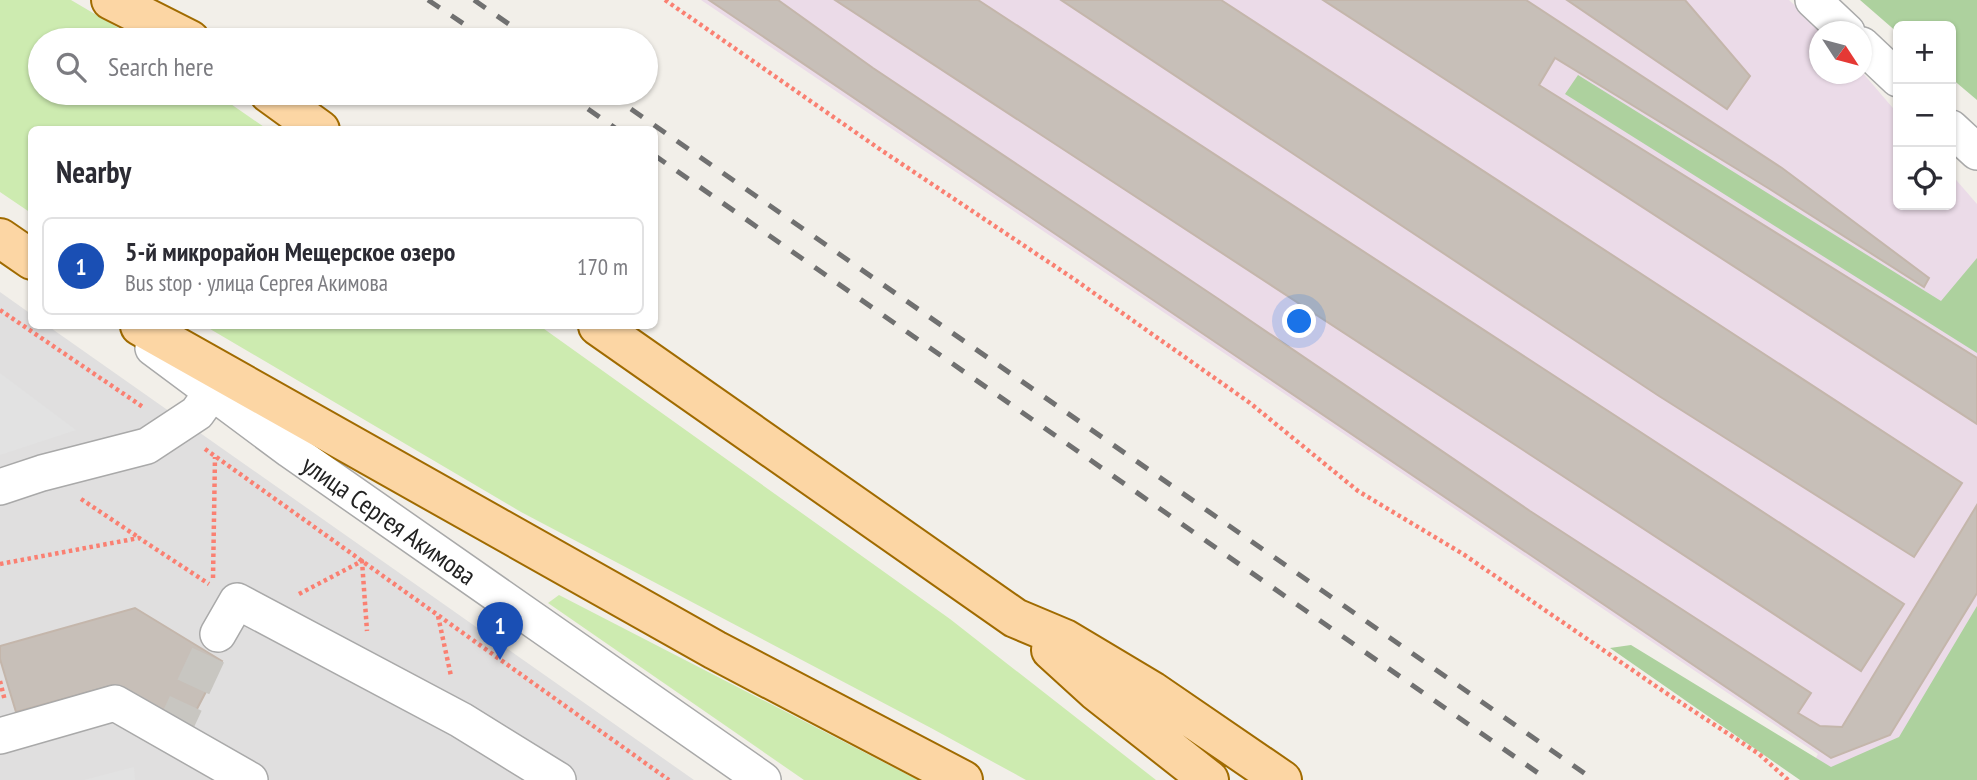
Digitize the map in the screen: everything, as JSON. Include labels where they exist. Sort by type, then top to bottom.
[{"type":"main road","points":[[111,0],[166,28]]},
{"type":"main road","points":[[145,0],[181,28]]},
{"type":"main road","points":[[286,105],[314,126]]},
{"type":"main road","points":[[0,238],[28,257]]},
{"type":"main road","points":[[145,329],[715,650],[963,780]]},
{"type":"main road","points":[[602,329],[1015,618],[1096,691],[1209,780]]},
{"type":"main road","points":[[1015,618],[1065,639],[1152,691],[1282,780]]},
{"type":"street","points":[[1813,0],[1835,21]]},
{"type":"street","points":[[1872,55],[1893,74]]},
{"type":"street","points":[[1956,133],[1977,152]]},
{"type":"street","name":"улица Сергея Акимова","points":[[126,329],[323,474],[763,780]]},
{"type":"street","points":[[0,488],[42,473],[146,446],[197,413],[212,392]]},
{"type":"street","points":[[218,634],[236,601],[460,720],[558,780]]},
{"type":"street","points":[[0,736],[115,704],[250,780]]},
{"type":"path","points":[[665,0],[881,150],[1071,276],[1250,403],[1358,491],[1464,554],[1759,754],[1788,780]]},
{"type":"path","points":[[0,310],[28,329]]},
{"type":"path","points":[[28,329],[215,456],[669,780]]},
{"type":"path","points":[[42,473],[212,586],[215,456]]},
{"type":"path","points":[[0,564],[139,538]]},
{"type":"path","points":[[261,614],[362,561]]},
{"type":"path","points":[[362,561],[370,672]]},
{"type":"path","points":[[438,615],[460,720]]},
{"type":"shaded area","points":[[701,0],[1789,0],[1811,21],[1809,21],[1809,84],[1872,84],[1893,108],[1893,210],[1956,210],[1956,180],[1977,204],[1977,682],[1937,748],[1805,778],[1818,754]]},
{"type":"shaded area","points":[[0,292],[28,312],[28,329],[52,329],[694,780],[0,780]]},
{"type":"shaded area","points":[[0,373],[76,430],[0,455]]},
{"type":"shaded area","points":[[134,767],[135,780],[84,780]]},
{"type":"green space","points":[[0,0],[71,0],[119,28],[28,28],[28,105],[232,105],[263,126],[28,126],[28,211],[0,192]]},
{"type":"green space","points":[[1860,0],[1977,0],[1977,100],[1956,82],[1956,21],[1893,21],[1893,29]]},
{"type":"green space","points":[[1578,75],[1941,301],[1977,258],[1977,353],[1565,94]]},
{"type":"green space","points":[[210,329],[544,329],[950,619],[1156,780],[1026,780],[521,512]]},
{"type":"green space","points":[[559,595],[918,780],[804,780],[548,603]]},
{"type":"green space","points":[[1977,606],[1977,780],[1800,780],[1610,648],[1631,645],[1831,767],[1899,737]]},
{"type":"building","points":[[709,0],[778,0],[873,68],[1530,511],[1811,693],[1798,713],[1820,726],[1842,727],[1977,505],[1977,593],[1890,735],[1831,758]]},
{"type":"building","points":[[835,0],[978,0],[1904,604],[1861,671]]},
{"type":"building","points":[[1061,0],[1221,0],[1962,483],[1914,557],[1659,396]]},
{"type":"building","points":[[1323,0],[1526,0],[1782,168],[1929,278],[1924,287],[1555,58],[1539,85],[1977,358],[1977,424]]},
{"type":"building","points":[[1567,0],[1685,0],[1750,76],[1727,109]]},
{"type":"building","points":[[135,608],[222,661],[187,728],[113,685],[16,712],[0,659],[0,646]]},
{"type":"tunnel","points":[[171,735],[218,634]]},
{"type":"railway","points":[[428,0],[470,28]]},
{"type":"railway","points":[[474,0],[515,28]]},
{"type":"railway","points":[[582,105],[612,126]]},
{"type":"railway","points":[[625,105],[655,126]]},
{"type":"railway","points":[[658,128],[1594,780]]},
{"type":"railway","points":[[658,158],[1548,780]]},
{"type":"place","name":"5-й микрорайон Мещерское озеро","points":[[500,660]]}]
